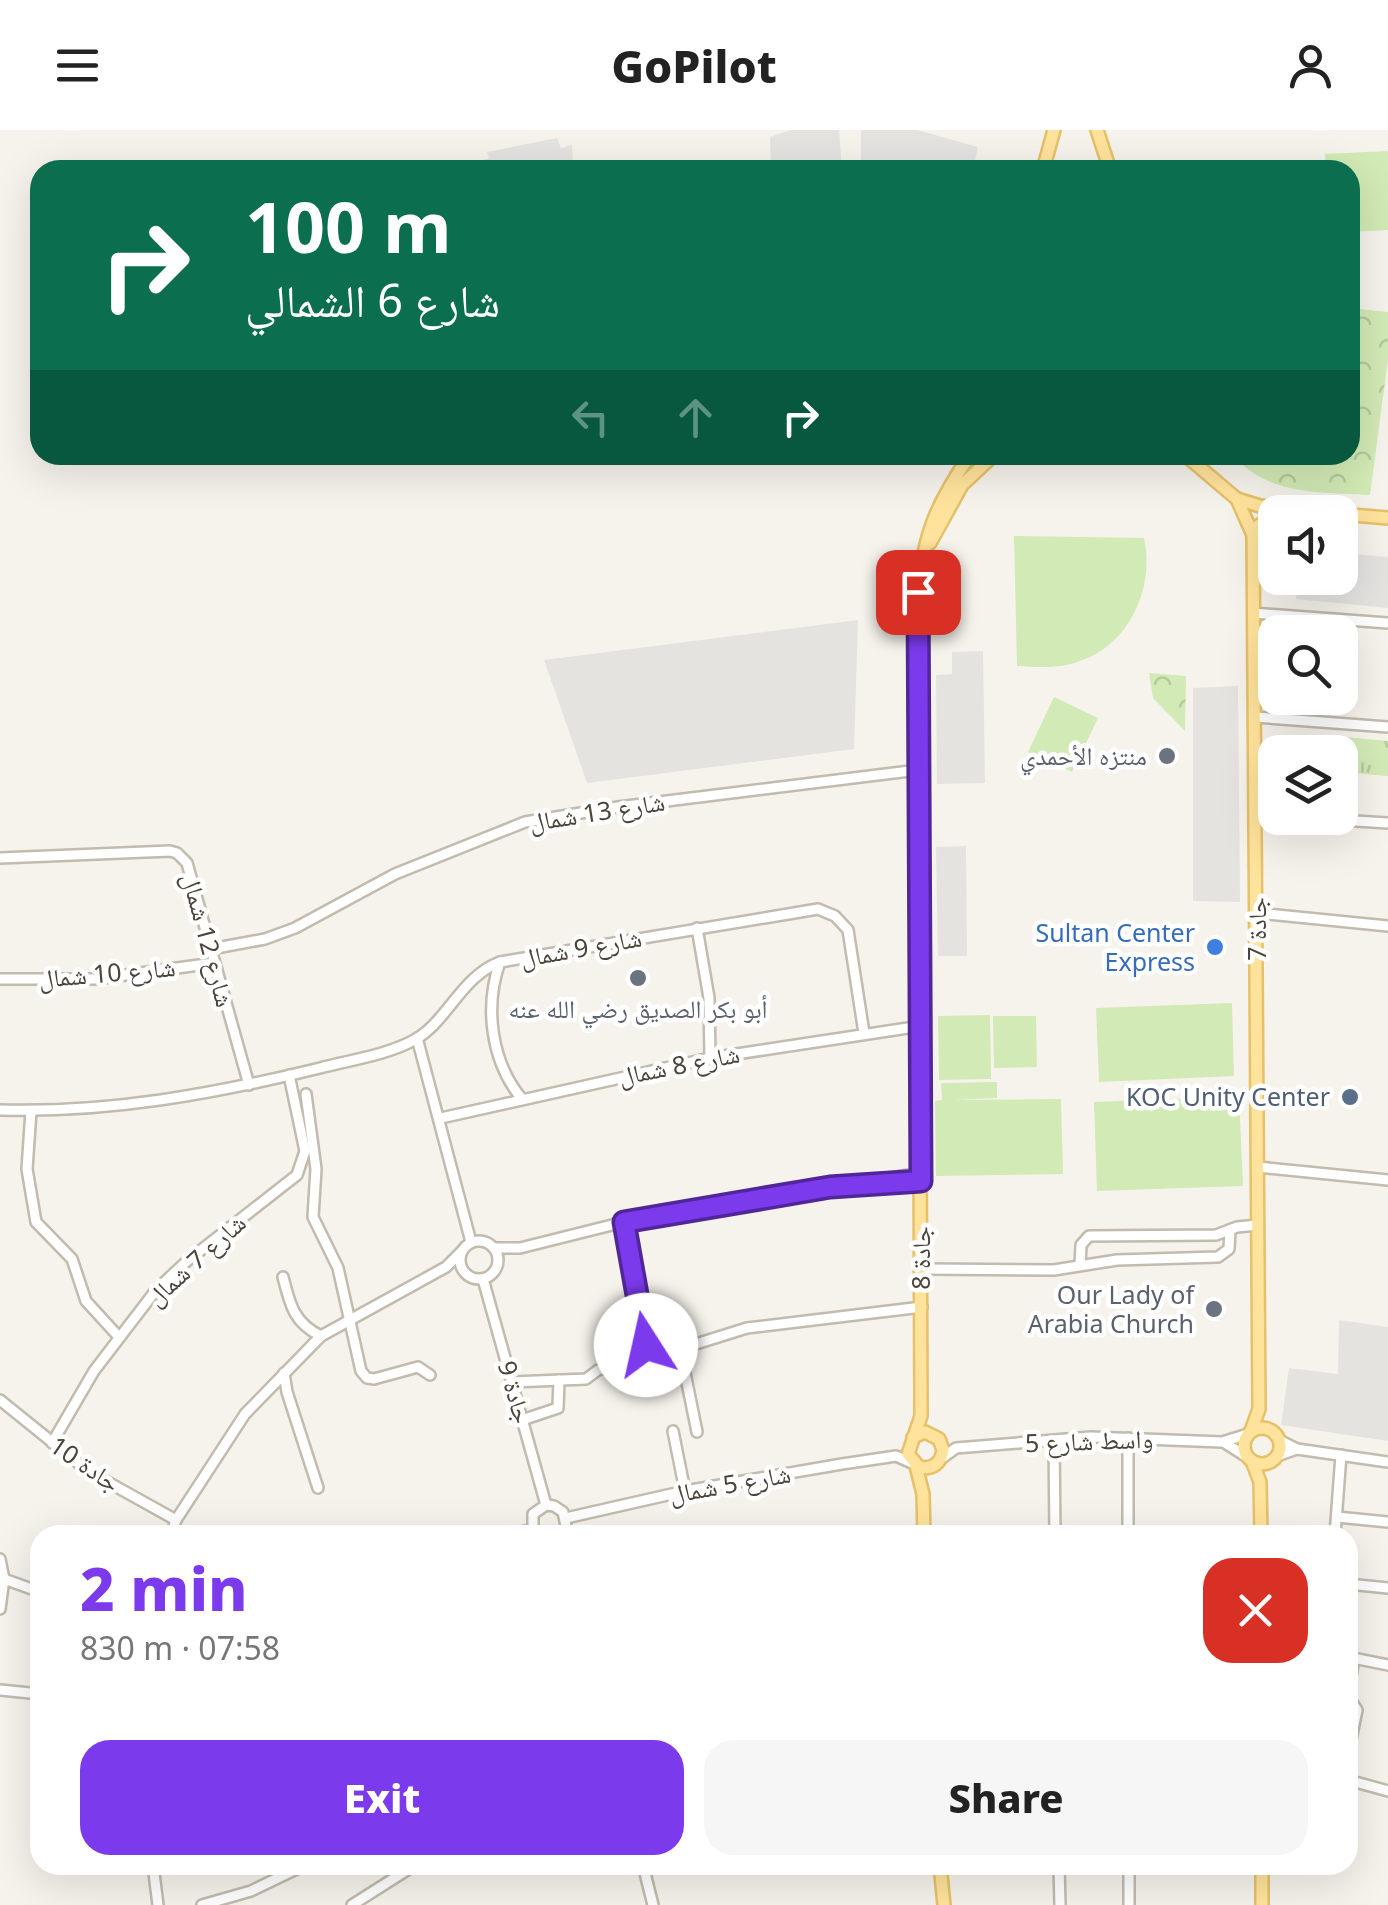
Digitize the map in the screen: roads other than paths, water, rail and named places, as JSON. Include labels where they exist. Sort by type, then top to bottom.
[{"type":"main road","points":[[1045,160],[1054,130]]},
{"type":"main road","points":[[1098,130],[1107,160]]},
{"type":"main road","name":"جادة 8","points":[[912,1439],[921,1416],[921,560],[936,508],[964,465]]},
{"type":"main road","name":"جادة 8","points":[[921,560],[956,495],[984,465]]},
{"type":"main road","name":"جادة 7","points":[[1198,465],[1237,498],[1253,535],[1259,1409],[1274,1435]]},
{"type":"main road","points":[[1237,498],[1258,505]]},
{"type":"main road","points":[[1358,516],[1388,518]]},
{"type":"main road","points":[[1253,535],[1258,526]]},
{"type":"main road","name":"جادة 7","points":[[1249,1433],[1259,1409]]},
{"type":"main road","name":"جادة 8","points":[[921,1416],[935,1436]]},
{"type":"main road","points":[[1260,1482],[1273,1459],[1274,1435],[1257,1428],[1249,1433],[1244,1446],[1260,1482],[1261,1525]]},
{"type":"main road","points":[[923,1494],[944,1450],[935,1436],[912,1439],[908,1454],[923,1494],[924,1525]]},
{"type":"main road","points":[[1250,1459],[1273,1459]]},
{"type":"main road","points":[[915,1465],[925,1468],[940,1461]]},
{"type":"main road","points":[[941,1875],[944,1905]]},
{"type":"main road","points":[[1262,1875],[1262,1905]]},
{"type":"street","points":[[1252,613],[1388,623]]},
{"type":"street","points":[[1255,717],[1388,727]]},
{"type":"street","name":"شارع 13 شمال","points":[[210,949],[265,939],[295,928],[395,874],[525,822],[732,792],[918,774]]},
{"type":"street","points":[[1358,821],[1388,823]]},
{"type":"street","name":"شارع 12 شمال","points":[[0,858],[177,853],[187,863],[249,1085]]},
{"type":"street","name":"شارع 9 شمال","points":[[0,1110],[155,1102],[289,1076],[354,1060],[417,1038],[479,974],[500,962],[818,909],[836,916],[848,930],[864,1033]]},
{"type":"street","points":[[1257,913],[1388,926]]},
{"type":"street","points":[[697,928],[709,998],[710,1058]]},
{"type":"street","points":[[500,962],[492,985],[496,1048],[510,1084],[522,1099]]},
{"type":"street","name":"شارع 10 شمال","points":[[0,979],[96,979],[214,963]]},
{"type":"street","name":"شارع 8 شمال","points":[[441,1118],[710,1058],[921,1026]]},
{"type":"street","points":[[417,1038],[472,1242]]},
{"type":"street","name":"شارع 7 شمال","points":[[52,1443],[94,1371],[156,1290],[297,1175],[304,1150],[289,1076]]},
{"type":"street","points":[[306,1094],[316,1169],[313,1217],[338,1268],[361,1371],[367,1378],[418,1367],[430,1375]]},
{"type":"street","points":[[32,1110],[27,1169],[36,1222],[72,1259],[86,1301],[118,1336]]},
{"type":"street","points":[[1258,1167],[1388,1180]]},
{"type":"street","points":[[174,1525],[245,1414],[321,1336],[450,1264],[472,1242],[484,1241],[494,1248],[528,1246],[624,1222],[877,1178],[921,1177]]},
{"type":"street","points":[[512,1382],[586,1380],[601,1369],[640,1358],[646,1351],[624,1222]]},
{"type":"street","points":[[1080,1265],[1081,1245],[1093,1235],[1212,1235],[1258,1225]]},
{"type":"street","points":[[921,1270],[1054,1270],[1117,1260],[1218,1258],[1228,1249],[1230,1230]]},
{"type":"street","points":[[461,1252],[459,1259],[464,1272],[476,1280],[494,1272],[528,1246]]},
{"type":"street","points":[[494,1248],[498,1266]]},
{"type":"street","points":[[429,1276],[464,1272]]},
{"type":"street","points":[[283,1278],[298,1323],[321,1336]]},
{"type":"street","name":"جادة 9","points":[[483,1279],[546,1505]]},
{"type":"street","points":[[697,1432],[683,1348],[747,1328],[922,1308]]},
{"type":"street","points":[[284,1373],[318,1488]]},
{"type":"street","points":[[522,1420],[558,1408],[559,1380]]},
{"type":"street","name":"جادة 10","points":[[0,1400],[88,1471],[176,1520]]},
{"type":"street","points":[[674,1432],[684,1491]]},
{"type":"street","name":"واسط شارع 5","points":[[956,1448],[1128,1438],[1222,1442],[1249,1433]]},
{"type":"street","points":[[1274,1435],[1297,1449],[1388,1462]]},
{"type":"street","points":[[935,1436],[956,1448],[940,1461]]},
{"type":"street","points":[[1128,1438],[1128,1525]]},
{"type":"street","points":[[912,1439],[896,1456],[915,1465]]},
{"type":"street","points":[[1054,1440],[1055,1525]]},
{"type":"street","name":"واسط شارع 5","points":[[1222,1442],[1250,1459]]},
{"type":"street","points":[[1273,1459],[1297,1449]]},
{"type":"street","points":[[1336,1525],[1341,1454]]},
{"type":"street","name":"شارع 5 شمال","points":[[566,1518],[684,1491],[896,1456]]},
{"type":"street","points":[[534,1525],[533,1514],[546,1505],[560,1508],[566,1518],[564,1525]]},
{"type":"street","points":[[1337,1518],[1388,1522]]},
{"type":"street","points":[[0,1559],[4,1579],[0,1609]]},
{"type":"street","points":[[4,1579],[30,1588]]},
{"type":"street","points":[[1358,1585],[1388,1588]]},
{"type":"street","points":[[1358,1660],[1388,1666]]},
{"type":"street","points":[[0,1690],[30,1693]]},
{"type":"street","points":[[1358,1783],[1388,1791]]},
{"type":"street","points":[[154,1875],[158,1905]]},
{"type":"street","points":[[202,1905],[251,1891],[284,1875]]},
{"type":"street","points":[[352,1905],[399,1875]]},
{"type":"street","points":[[646,1875],[653,1905]]},
{"type":"street","points":[[1059,1875],[1060,1905]]},
{"type":"street","points":[[1129,1875],[1129,1905]]},
{"type":"place","name":"منتزه الأحمدي","points":[[1167,756]]},
{"type":"place","name":"Sultan Center Express","points":[[1215,947]]},
{"type":"place","name":"أبو بكر الصديق رضي الله عنه","points":[[638,978]]},
{"type":"place","name":"KOC Unity Center","points":[[1350,1097]]},
{"type":"place","name":"Our Lady of Arabia Church","points":[[1214,1309]]}]
